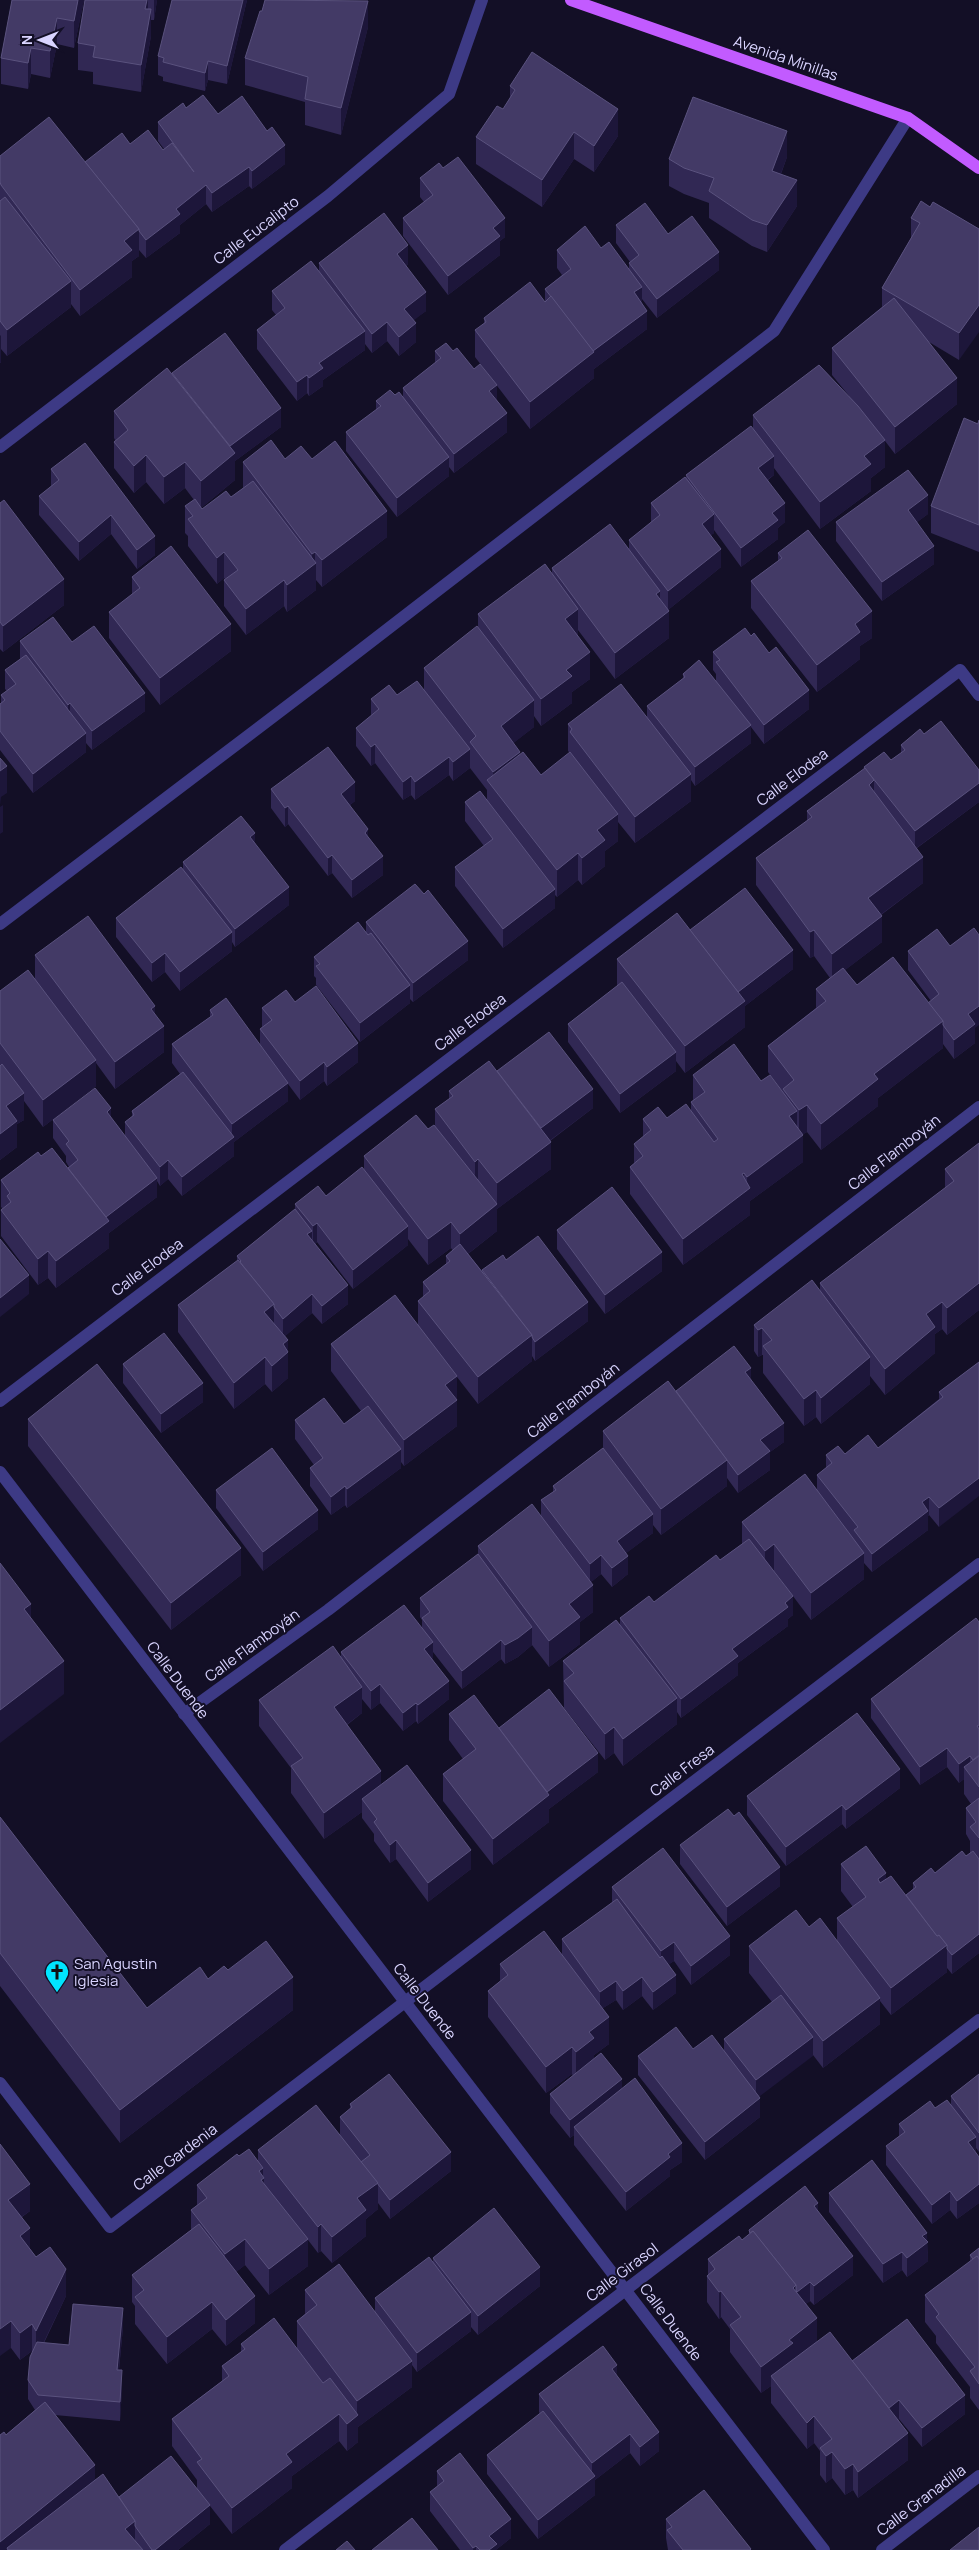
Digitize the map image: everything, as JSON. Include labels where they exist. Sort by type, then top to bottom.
[{"type":"main road","name":"Avenida Minillas","points":[[571,0],[908,118],[979,168]]},
{"type":"street","name":"Calle Eucalipto","points":[[0,447],[328,196],[449,94],[482,0]]},
{"type":"street","points":[[0,924],[328,676],[774,331],[908,118]]},
{"type":"street","name":"Calle Elodea","points":[[0,1400],[960,670],[979,695]]},
{"type":"street","name":"Calle Flamboyán","points":[[184,1714],[328,1610],[979,1107]]},
{"type":"street","name":"Calle Duende","points":[[0,1472],[824,2550]]},
{"type":"street","name":"Calle Fresa","points":[[405,2002],[979,1564]]},
{"type":"street","name":"Calle Gardenia","points":[[0,2083],[110,2227],[405,2002]]},
{"type":"street","name":"Calle Girasol","points":[[285,2550],[979,2020]]},
{"type":"street","name":"Calle Granadilla","points":[[882,2550],[979,2476]]},
{"type":"building","points":[[12,0],[78,0],[74,21],[57,18],[50,51],[31,48],[28,63],[1,58]]},
{"type":"building","points":[[85,0],[147,0],[145,9],[151,9],[141,65],[93,57],[95,46],[78,43]]},
{"type":"building","points":[[172,0],[243,0],[227,66],[208,61],[205,73],[163,62],[164,58],[158,56]]},
{"type":"building","points":[[265,0],[368,1],[341,108],[305,99],[308,77],[245,58]]},
{"type":"building","points":[[532,52],[618,109],[594,146],[574,132],[542,180],[476,137],[497,106],[503,109],[515,90],[510,86]]},
{"type":"building","points":[[203,95],[218,114],[242,96],[267,131],[272,127],[285,145],[252,171],[249,167],[212,193],[206,185],[176,209],[180,214],[146,240],[85,162],[122,133],[130,144],[148,130],[163,150],[172,143],[194,172],[158,122],[183,103],[186,108]]},
{"type":"building","points":[[693,97],[787,131],[772,171],[797,180],[767,225],[752,220],[709,191],[714,178],[684,168],[669,159]]},
{"type":"building","points":[[49,117],[139,229],[124,241],[132,250],[80,290],[0,182],[0,156]]},
{"type":"building","points":[[458,157],[505,218],[493,228],[500,236],[448,276],[403,218],[433,195],[420,178],[439,163],[443,168]]},
{"type":"building","points":[[5,197],[71,281],[7,330],[0,321],[0,201]]},
{"type":"building","points":[[921,201],[930,207],[933,202],[979,229],[979,305],[959,333],[882,288],[920,223],[911,218]]},
{"type":"building","points":[[645,203],[668,234],[692,216],[719,252],[657,299],[629,263],[639,255],[616,225]]},
{"type":"building","points":[[384,213],[408,245],[397,254],[426,292],[404,309],[416,323],[399,337],[387,322],[372,334],[319,263]]},
{"type":"building","points":[[585,226],[601,248],[609,242],[642,287],[634,292],[647,311],[593,351],[545,289],[571,269],[557,250]]},
{"type":"building","points":[[311,261],[365,331],[319,363],[323,368],[309,378],[307,375],[297,382],[257,330],[285,308],[272,291]]},
{"type":"building","points":[[530,282],[545,302],[551,296],[594,352],[530,402],[475,330],[486,322],[484,318]]},
{"type":"building","points":[[894,298],[957,378],[895,427],[832,348]]},
{"type":"building","points":[[225,333],[281,408],[230,446],[172,373]]},
{"type":"building","points":[[446,343],[453,351],[457,348],[474,369],[480,364],[497,385],[489,391],[507,413],[454,454],[403,388],[441,358],[435,351]]},
{"type":"building","points":[[819,365],[858,406],[885,440],[864,456],[871,464],[820,502],[753,415]]},
{"type":"building","points":[[167,368],[235,453],[201,481],[185,462],[164,477],[146,455],[134,466],[114,442],[128,430],[114,411]]},
{"type":"building","points":[[390,390],[395,395],[399,392],[449,457],[397,498],[346,432],[381,406],[376,401]]},
{"type":"building","points":[[964,418],[978,424],[979,420],[979,525],[931,506]]},
{"type":"building","points":[[751,426],[774,456],[758,468],[785,503],[772,513],[778,520],[741,548],[686,475]]},
{"type":"building","points":[[271,440],[285,459],[301,446],[312,459],[335,441],[387,511],[322,560],[315,552],[312,554],[243,462]]},
{"type":"building","points":[[85,443],[155,536],[137,550],[111,515],[79,542],[39,496],[59,480],[51,469]]},
{"type":"building","points":[[908,470],[928,495],[908,510],[934,546],[882,582],[836,522]]},
{"type":"building","points":[[685,477],[714,514],[702,524],[721,549],[668,591],[629,540],[660,515],[651,503]]},
{"type":"building","points":[[253,481],[316,563],[287,585],[284,580],[246,609],[224,580],[238,570],[224,552],[217,558],[188,519],[193,516],[185,506],[195,499],[202,509],[226,491],[231,497]]},
{"type":"building","points":[[4,500],[64,579],[3,626],[0,622],[0,503]]},
{"type":"building","points":[[610,524],[660,591],[656,594],[669,611],[615,653],[552,568]]},
{"type":"building","points":[[808,530],[872,611],[855,624],[860,632],[817,665],[751,581],[782,558],[778,553]]},
{"type":"building","points":[[171,546],[231,624],[160,678],[109,612],[140,588],[132,577]]},
{"type":"building","points":[[545,564],[578,609],[565,619],[590,652],[566,670],[572,676],[541,699],[478,614]]},
{"type":"building","points":[[53,617],[72,642],[94,626],[145,693],[92,731],[70,703],[68,705],[20,641]]},
{"type":"building","points":[[477,626],[534,700],[501,726],[520,752],[493,772],[470,742],[476,736],[424,668]]},
{"type":"building","points":[[745,628],[751,636],[754,633],[769,653],[776,647],[809,690],[764,725],[716,662],[720,660],[713,652]]},
{"type":"building","points":[[26,655],[86,733],[33,774],[0,731],[0,704],[5,700],[1,695],[16,684],[5,670]]},
{"type":"building","points":[[699,660],[751,725],[695,767],[647,706],[685,677],[683,674]]},
{"type":"building","points":[[417,681],[470,749],[453,762],[449,757],[415,782],[411,776],[403,782],[375,744],[371,747],[356,728],[379,709],[371,699],[389,685],[397,695]]},
{"type":"building","points":[[621,684],[691,774],[635,817],[570,732],[572,729],[568,724]]},
{"type":"building","points":[[941,721],[979,770],[979,783],[915,831],[864,767],[884,752],[891,760],[905,750],[901,745],[920,729],[924,734]]},
{"type":"building","points":[[328,747],[355,782],[341,794],[368,829],[365,833],[383,856],[352,880],[332,855],[328,858],[288,806],[285,808],[271,789]]},
{"type":"building","points":[[523,752],[541,775],[570,752],[618,814],[597,830],[605,840],[582,858],[578,853],[557,870],[487,780]]},
{"type":"building","points":[[0,758],[7,766],[0,771]]},
{"type":"building","points":[[865,768],[874,780],[869,785],[923,857],[868,898],[882,916],[832,954],[814,930],[810,932],[756,858],[812,817],[807,811]]},
{"type":"building","points":[[480,791],[555,889],[503,929],[455,867],[493,839],[465,802]]},
{"type":"building","points":[[241,816],[255,833],[250,837],[289,887],[235,929],[183,862]]},
{"type":"building","points":[[181,867],[232,932],[180,972],[165,953],[152,963],[116,918]]},
{"type":"building","points":[[415,884],[424,894],[428,890],[468,941],[413,983],[366,922]]},
{"type":"building","points":[[745,888],[793,950],[738,992],[690,930]]},
{"type":"building","points":[[677,913],[745,1001],[685,1046],[617,959]]},
{"type":"building","points":[[88,916],[155,1006],[151,1009],[164,1026],[115,1062],[35,955]]},
{"type":"building","points":[[358,922],[368,935],[371,933],[410,985],[360,1023],[316,966],[320,964],[314,957]]},
{"type":"building","points":[[974,928],[979,935],[979,1006],[968,1014],[975,1024],[954,1040],[943,1025],[943,1021],[928,1003],[939,994],[908,951],[937,929],[950,946]]},
{"type":"building","points":[[893,957],[943,1021],[874,1074],[878,1079],[821,1124],[807,1105],[799,1110],[783,1089],[794,1080],[768,1046],[826,1001],[816,989],[843,968],[857,985]]},
{"type":"building","points":[[28,970],[96,1060],[43,1100],[0,1043],[0,991]]},
{"type":"building","points":[[622,982],[676,1052],[620,1094],[568,1024]]},
{"type":"building","points":[[316,986],[358,1043],[327,1067],[324,1062],[300,1081],[260,1029],[272,1020],[262,1008],[286,990],[295,1002]]},
{"type":"building","points":[[226,998],[288,1083],[232,1124],[172,1044],[213,1015],[210,1010]]},
{"type":"building","points":[[549,1032],[593,1089],[541,1128],[497,1071]]},
{"type":"building","points":[[734,1044],[761,1081],[770,1075],[797,1111],[789,1116],[803,1135],[747,1177],[744,1173],[742,1174],[750,1188],[683,1239],[630,1167],[643,1156],[634,1144],[651,1130],[643,1119],[658,1107],[667,1118],[686,1104],[714,1142],[718,1139],[691,1102],[705,1092],[693,1075]]},
{"type":"building","points":[[489,1061],[551,1142],[497,1183],[478,1159],[475,1162],[435,1109],[453,1096],[449,1091]]},
{"type":"building","points":[[2,1064],[24,1093],[6,1106],[17,1121],[0,1134],[0,1066]]},
{"type":"building","points":[[183,1072],[234,1137],[182,1177],[168,1160],[160,1167],[125,1122],[134,1115],[132,1111]]},
{"type":"building","points":[[95,1088],[111,1108],[107,1112],[157,1178],[106,1217],[68,1168],[78,1160],[66,1144],[69,1141],[53,1120]]},
{"type":"building","points":[[416,1115],[428,1129],[434,1125],[497,1204],[460,1234],[451,1222],[428,1239],[364,1156]]},
{"type":"building","points":[[979,1143],[979,1283],[947,1308],[942,1302],[926,1314],[935,1327],[885,1369],[820,1283],[954,1181],[945,1169]]},
{"type":"building","points":[[52,1148],[109,1221],[56,1261],[48,1251],[38,1259],[1,1210],[11,1202],[7,1196],[10,1193],[1,1180],[38,1152],[41,1156]]},
{"type":"building","points":[[362,1167],[408,1226],[353,1270],[317,1223],[313,1226],[295,1204],[318,1186],[326,1196]]},
{"type":"building","points":[[612,1187],[662,1252],[605,1295],[557,1230]]},
{"type":"building","points":[[295,1209],[312,1231],[307,1234],[348,1285],[322,1306],[312,1294],[283,1319],[274,1307],[274,1304],[237,1256]]},
{"type":"building","points":[[538,1236],[588,1302],[535,1342],[532,1335],[482,1270],[503,1255],[506,1260]]},
{"type":"building","points":[[0,1239],[29,1275],[0,1298]]},
{"type":"building","points":[[460,1244],[532,1335],[478,1377],[418,1301],[430,1291],[423,1282],[450,1261],[446,1256]]},
{"type":"building","points":[[238,1260],[274,1304],[264,1312],[288,1340],[283,1344],[288,1352],[272,1366],[265,1357],[234,1383],[178,1305]]},
{"type":"building","points":[[812,1280],[870,1357],[821,1398],[816,1390],[804,1399],[763,1346],[772,1340],[762,1328],[758,1330],[754,1325]]},
{"type":"building","points":[[395,1295],[457,1376],[445,1385],[457,1400],[404,1440],[331,1344]]},
{"type":"building","points":[[164,1333],[203,1383],[161,1414],[123,1364]]},
{"type":"building","points":[[734,1346],[751,1368],[745,1372],[784,1423],[760,1440],[770,1451],[738,1475],[676,1391]]},
{"type":"building","points":[[979,1362],[979,1478],[939,1508],[929,1497],[922,1502],[928,1511],[872,1554],[854,1530],[858,1527],[817,1475],[832,1463],[826,1455],[838,1446],[845,1454],[868,1435],[878,1448],[943,1397],[939,1392]]},
{"type":"building","points":[[97,1364],[241,1548],[171,1603],[28,1419]]},
{"type":"building","points":[[668,1381],[727,1460],[661,1509],[603,1431]]},
{"type":"building","points":[[324,1398],[344,1424],[368,1406],[401,1449],[347,1489],[345,1486],[331,1497],[310,1468],[323,1458],[295,1420]]},
{"type":"building","points":[[272,1448],[318,1510],[263,1552],[216,1490]]},
{"type":"building","points":[[603,1448],[653,1514],[617,1541],[628,1556],[612,1568],[601,1555],[590,1564],[541,1500],[556,1490],[553,1486]]},
{"type":"building","points":[[805,1474],[864,1553],[811,1593],[774,1544],[765,1551],[742,1522]]},
{"type":"building","points":[[532,1504],[593,1585],[569,1604],[580,1617],[549,1641],[478,1546]]},
{"type":"building","points":[[749,1539],[793,1596],[785,1603],[788,1607],[732,1649],[738,1656],[681,1699],[620,1618],[649,1596],[654,1602],[716,1555],[720,1560]]},
{"type":"building","points":[[478,1554],[532,1627],[505,1645],[501,1640],[462,1671],[422,1618],[430,1612],[420,1598]]},
{"type":"building","points":[[0,1563],[31,1604],[24,1609],[64,1661],[0,1710]]},
{"type":"building","points":[[404,1605],[433,1642],[424,1649],[449,1681],[418,1705],[416,1703],[403,1713],[380,1684],[371,1691],[341,1652]]},
{"type":"building","points":[[976,1618],[979,1622],[979,1725],[977,1726],[979,1729],[979,1755],[973,1760],[970,1756],[959,1764],[947,1748],[920,1767],[871,1699]]},
{"type":"building","points":[[616,1620],[677,1698],[623,1739],[614,1727],[605,1734],[564,1681],[574,1673],[563,1661]]},
{"type":"building","points":[[333,1646],[362,1687],[334,1707],[381,1771],[324,1813],[291,1766],[303,1758],[259,1700]]},
{"type":"building","points":[[549,1689],[598,1753],[547,1792],[499,1728]]},
{"type":"building","points":[[474,1695],[549,1795],[493,1839],[443,1774],[476,1749],[449,1714]]},
{"type":"building","points":[[857,1713],[900,1769],[846,1810],[842,1805],[786,1847],[747,1796]]},
{"type":"building","points":[[979,1756],[979,1787],[964,1767]]},
{"type":"building","points":[[407,1765],[471,1850],[428,1883],[396,1840],[390,1845],[374,1822],[377,1819],[362,1799]]},
{"type":"building","points":[[979,1798],[979,1838],[970,1827],[976,1822],[966,1808]]},
{"type":"building","points":[[728,1809],[734,1816],[739,1812],[780,1867],[727,1907],[680,1845]]},
{"type":"building","name":"San Agustin Iglesia","points":[[0,1817],[147,2008],[200,1967],[208,1979],[224,1966],[228,1970],[266,1941],[293,1977],[120,2110],[0,1953]]},
{"type":"building","points":[[866,1846],[886,1873],[878,1879],[880,1883],[891,1876],[937,1936],[939,1935],[947,1945],[891,1988],[837,1918],[866,1897],[841,1864]]},
{"type":"building","points":[[663,1848],[730,1936],[691,1966],[674,1942],[661,1951],[612,1887]]},
{"type":"building","points":[[962,1851],[966,1856],[973,1851],[979,1859],[979,1934],[952,1955],[947,1949],[947,1945],[939,1935],[937,1936],[906,1895],[916,1887],[913,1883],[931,1868],[935,1873]]},
{"type":"building","points":[[617,1899],[660,1958],[662,1956],[676,1975],[653,1992],[642,1977],[623,1991],[616,1981],[600,1992],[562,1939]]},
{"type":"building","points":[[796,1910],[809,1927],[820,1918],[880,1998],[823,2041],[749,1946]]},
{"type":"building","points":[[544,1931],[609,2017],[589,2032],[594,2038],[576,2052],[572,2047],[546,2067],[488,1991],[508,1975],[500,1964]]},
{"type":"building","points":[[781,1995],[813,2037],[756,2080],[724,2039]]},
{"type":"building","points":[[676,2027],[693,2049],[712,2035],[760,2098],[705,2142],[638,2056]]},
{"type":"building","points":[[601,2053],[622,2079],[570,2120],[550,2094]]},
{"type":"building","points":[[389,2074],[451,2152],[390,2200],[361,2162],[370,2155],[340,2117],[352,2107],[350,2104]]},
{"type":"building","points":[[979,2074],[979,2133],[951,2096]]},
{"type":"building","points":[[635,2078],[682,2143],[668,2154],[670,2157],[626,2192],[574,2127]]},
{"type":"building","points":[[947,2100],[976,2137],[968,2142],[979,2157],[979,2184],[957,2201],[950,2191],[932,2205],[886,2146],[905,2132],[899,2124],[930,2101],[935,2108]]},
{"type":"building","points":[[316,2105],[378,2183],[357,2198],[366,2210],[332,2237],[321,2224],[318,2227],[258,2150]]},
{"type":"building","points":[[0,2144],[30,2184],[8,2200],[30,2228],[20,2236],[36,2257],[50,2247],[66,2269],[36,2331],[32,2324],[20,2333],[11,2321],[0,2329]]},
{"type":"building","points":[[249,2149],[263,2168],[259,2171],[264,2178],[261,2180],[308,2239],[269,2269],[245,2239],[225,2254],[191,2210],[207,2198],[197,2185],[237,2154],[239,2156]]},
{"type":"building","points":[[872,2160],[927,2233],[922,2236],[928,2242],[907,2258],[902,2252],[883,2264],[829,2193]]},
{"type":"building","points":[[805,2186],[818,2203],[814,2206],[853,2256],[814,2286],[810,2282],[797,2292],[796,2285],[753,2231],[750,2233],[749,2230]]},
{"type":"building","points":[[494,2208],[540,2267],[478,2316],[433,2258]]},
{"type":"building","points":[[199,2224],[255,2296],[226,2320],[212,2302],[167,2337],[135,2297],[144,2290],[132,2275]]},
{"type":"building","points":[[753,2231],[796,2285],[793,2288],[817,2318],[789,2340],[793,2343],[761,2367],[730,2325],[741,2317],[707,2276],[715,2269],[708,2259],[739,2236],[742,2240]]},
{"type":"building","points":[[979,2248],[979,2259],[977,2256],[973,2259],[970,2255]]},
{"type":"building","points":[[977,2256],[979,2259],[979,2384],[970,2371],[975,2367],[936,2317],[939,2314],[925,2295]]},
{"type":"building","points":[[429,2257],[471,2312],[417,2353],[375,2298]]},
{"type":"building","points":[[339,2264],[412,2361],[357,2401],[297,2321],[317,2305],[305,2290]]},
{"type":"building","points":[[73,2304],[123,2308],[117,2370],[122,2370],[120,2402],[38,2395],[28,2380],[30,2357],[37,2342],[69,2345]]},
{"type":"building","points":[[274,2318],[323,2383],[330,2378],[358,2415],[347,2424],[339,2414],[286,2454],[292,2462],[232,2508],[197,2462],[202,2459],[172,2419],[229,2376],[222,2366],[245,2349],[241,2344]]},
{"type":"building","points":[[907,2319],[965,2395],[922,2428],[899,2400],[889,2408],[852,2361]]},
{"type":"building","points":[[830,2332],[908,2433],[858,2472],[853,2464],[845,2469],[832,2452],[826,2456],[820,2448],[832,2439],[814,2416],[807,2423],[771,2376]]},
{"type":"building","points":[[603,2346],[617,2365],[612,2369],[659,2432],[640,2447],[630,2434],[592,2463],[539,2394]]},
{"type":"building","points":[[45,2402],[95,2465],[0,2542],[0,2435],[4,2432],[6,2435]]},
{"type":"building","points":[[543,2411],[595,2476],[538,2520],[487,2455]]},
{"type":"building","points":[[460,2453],[511,2519],[489,2536],[497,2544],[489,2550],[480,2550],[476,2546],[473,2548],[430,2492],[444,2481],[437,2471]]},
{"type":"building","points":[[171,2456],[210,2505],[155,2550],[152,2550],[135,2526],[135,2521],[119,2497]]},
{"type":"building","points":[[103,2474],[135,2521],[125,2529],[143,2550],[8,2550],[7,2548]]},
{"type":"building","points":[[704,2490],[750,2550],[683,2550],[667,2530],[672,2527],[666,2519]]},
{"type":"building","points":[[412,2518],[438,2550],[372,2550]]},
{"type":"building","points":[[979,2527],[979,2550],[950,2550]]},
{"type":"building","points":[[347,2541],[355,2550],[336,2550]]},
{"type":"place","name":"San Agustin Iglesia","points":[[57,1993]]}]
